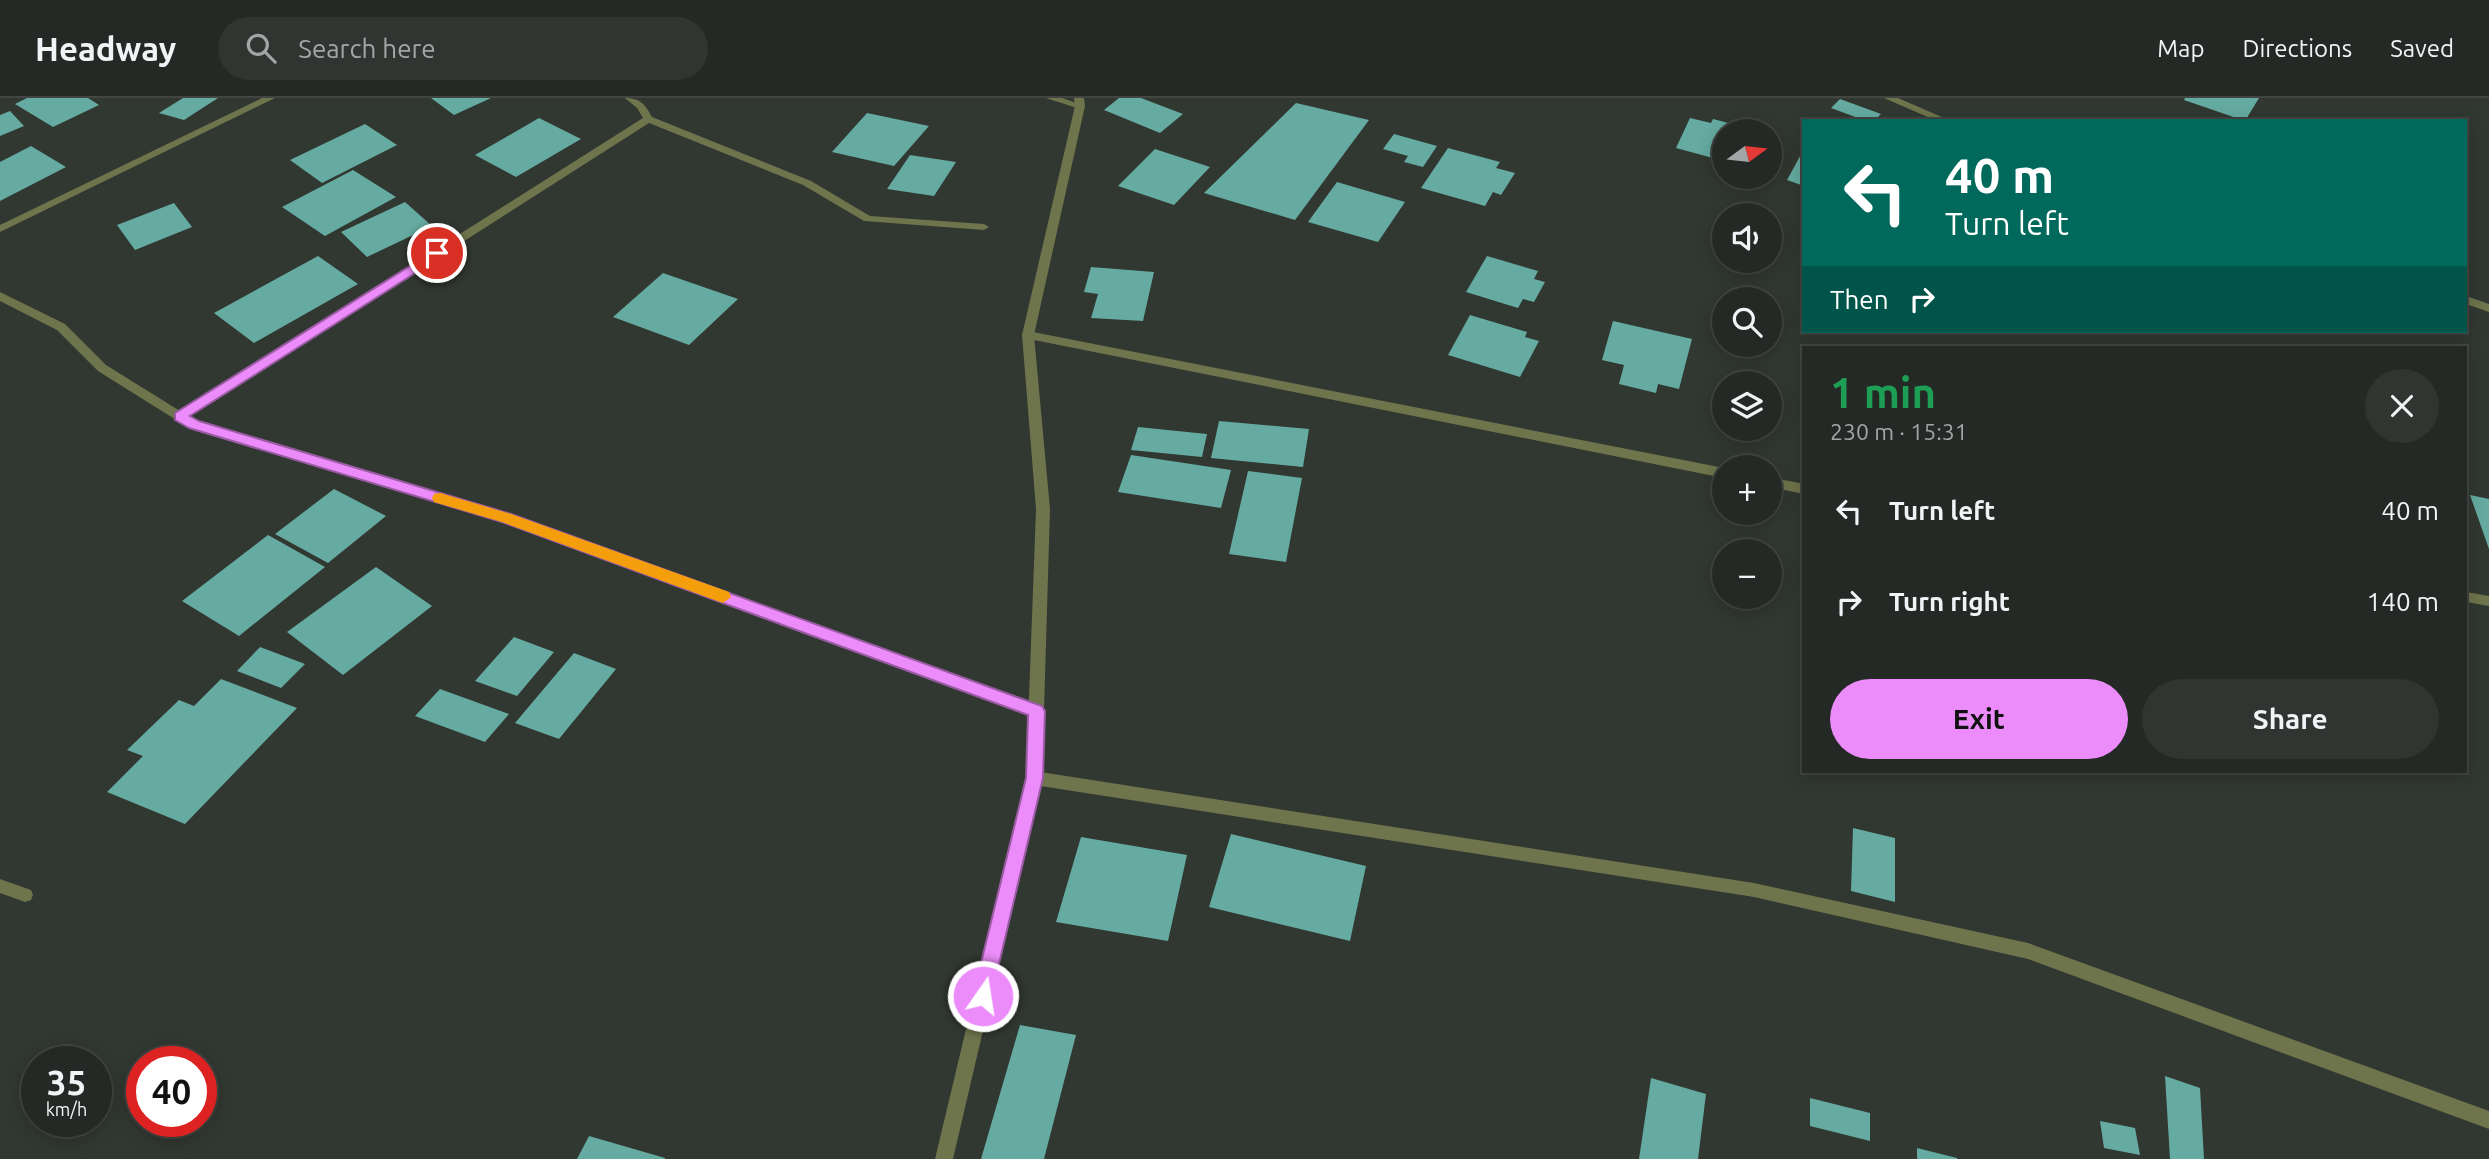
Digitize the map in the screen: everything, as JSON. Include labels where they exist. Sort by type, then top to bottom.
[{"type":"street","points":[[0,229],[270,98]]},
{"type":"street","points":[[630,98],[641,106],[648,119],[807,183],[868,219],[984,227]]},
{"type":"street","points":[[944,1159],[1034,778],[1042,509],[1028,335],[1080,102],[1051,98]]},
{"type":"street","points":[[1889,98],[1941,119]]},
{"type":"street","points":[[180,416],[648,119]]},
{"type":"street","points":[[0,296],[61,327],[102,368],[194,425],[506,518],[1037,711]]},
{"type":"street","points":[[2467,300],[2489,308]]},
{"type":"street","points":[[1028,335],[1712,471]]},
{"type":"street","points":[[1782,485],[1802,489]]},
{"type":"street","points":[[2467,597],[2489,601]]},
{"type":"street","points":[[1034,778],[1754,890],[2028,951],[2489,1120]]},
{"type":"street","points":[[0,886],[25,895]]},
{"type":"building","points":[[27,98],[88,98],[99,105],[53,127],[15,104]]},
{"type":"building","points":[[183,98],[218,98],[184,120],[159,113]]},
{"type":"building","points":[[431,98],[491,98],[454,115]]},
{"type":"building","points":[[1119,98],[1141,98],[1183,114],[1160,133],[1104,110]]},
{"type":"building","points":[[2185,98],[2259,98],[2246,119],[2184,100]]},
{"type":"building","points":[[1840,99],[1881,114],[1876,119],[1861,119],[1831,108]]},
{"type":"building","points":[[1296,103],[1369,120],[1295,220],[1204,193]]},
{"type":"building","points":[[10,111],[24,126],[0,136],[0,115]]},
{"type":"building","points":[[867,113],[929,126],[894,166],[832,152]]},
{"type":"building","points":[[539,118],[581,139],[516,177],[475,155]]},
{"type":"building","points":[[1690,118],[1711,123],[1712,121],[1712,158],[1676,148]]},
{"type":"building","points":[[365,124],[397,145],[322,183],[290,160]]},
{"type":"building","points":[[1394,134],[1437,146],[1423,167],[1404,162],[1408,156],[1383,149]]},
{"type":"building","points":[[31,146],[66,167],[0,201],[0,162]]},
{"type":"building","points":[[1448,148],[1500,162],[1496,168],[1515,173],[1501,195],[1493,192],[1485,206],[1421,188]]},
{"type":"building","points":[[1155,149],[1210,167],[1174,205],[1118,186]]},
{"type":"building","points":[[1802,153],[1802,185],[1787,180]]},
{"type":"building","points":[[910,155],[956,162],[934,196],[887,189]]},
{"type":"building","points":[[353,170],[396,197],[325,236],[282,207]]},
{"type":"building","points":[[1337,182],[1405,202],[1378,242],[1308,222]]},
{"type":"building","points":[[405,202],[432,226],[367,257],[341,232]]},
{"type":"building","points":[[174,203],[192,227],[135,250],[117,225]]},
{"type":"building","points":[[318,256],[358,284],[254,343],[214,313]]},
{"type":"building","points":[[1487,256],[1538,271],[1534,279],[1545,282],[1534,302],[1523,299],[1518,308],[1466,292]]},
{"type":"building","points":[[1091,267],[1154,272],[1143,321],[1091,318],[1098,294],[1084,292]]},
{"type":"building","points":[[663,273],[738,299],[689,345],[613,317]]},
{"type":"building","points":[[1470,315],[1527,332],[1525,337],[1539,341],[1520,377],[1448,355]]},
{"type":"building","points":[[1613,321],[1692,339],[1679,389],[1658,384],[1656,393],[1619,384],[1624,365],[1602,360]]},
{"type":"building","points":[[1219,421],[1309,429],[1303,467],[1211,458]]},
{"type":"building","points":[[1138,427],[1207,434],[1202,457],[1131,450]]},
{"type":"building","points":[[1131,455],[1231,470],[1221,508],[1118,492]]},
{"type":"building","points":[[1248,471],[1302,478],[1286,562],[1229,554]]},
{"type":"building","points":[[334,489],[386,516],[328,563],[275,534]]},
{"type":"building","points":[[2470,495],[2489,499],[2489,549]]},
{"type":"building","points":[[268,535],[325,567],[239,636],[182,601]]},
{"type":"building","points":[[376,567],[432,606],[343,675],[287,632]]},
{"type":"building","points":[[514,637],[554,652],[517,696],[475,681]]},
{"type":"building","points":[[260,647],[305,664],[281,688],[237,671]]},
{"type":"building","points":[[574,653],[616,669],[559,739],[515,723]]},
{"type":"building","points":[[221,679],[297,708],[185,824],[107,792],[143,756],[127,750],[179,700],[194,706]]},
{"type":"building","points":[[440,689],[509,714],[485,742],[415,716]]},
{"type":"building","points":[[1853,828],[1895,838],[1895,902],[1851,891]]},
{"type":"building","points":[[1231,834],[1366,866],[1350,941],[1209,907]]},
{"type":"building","points":[[1081,837],[1187,855],[1168,941],[1056,922]]},
{"type":"building","points":[[1020,1025],[1076,1035],[1044,1159],[981,1159]]},
{"type":"building","points":[[2165,1076],[2200,1088],[2204,1159],[2170,1159]]},
{"type":"building","points":[[1651,1078],[1706,1094],[1698,1159],[1639,1159]]},
{"type":"building","points":[[1810,1098],[1870,1113],[1870,1141],[1810,1126]]},
{"type":"building","points":[[2100,1121],[2135,1128],[2140,1155],[2104,1148]]},
{"type":"building","points":[[589,1136],[665,1158],[665,1159],[577,1159]]},
{"type":"building","points":[[1917,1148],[1957,1158],[1957,1159],[1917,1159]]},
{"type":"slow traffic","points":[[440,498],[506,518],[723,597]]},
{"type":"route","points":[[437,253],[180,416],[194,425],[506,518],[1037,711],[1034,778],[983,996]]}]
